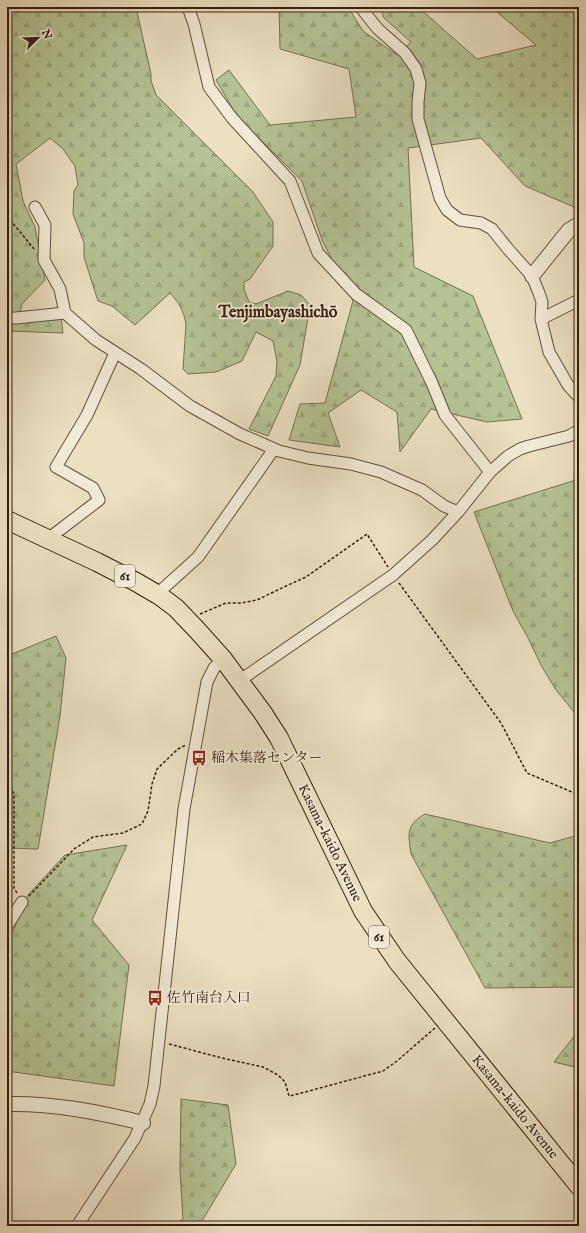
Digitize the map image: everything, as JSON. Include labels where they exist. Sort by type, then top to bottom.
[{"type":"main road","name":"Kasama-kaido Avenue","points":[[7,520],[97,562],[157,594],[176,608],[223,660],[263,712],[279,738],[363,911],[397,961],[579,1186]]},
{"type":"street","points":[[188,7],[194,24],[209,86],[232,118],[290,181],[318,253],[356,294],[406,330],[432,383],[445,415],[490,472]]},
{"type":"street","points":[[361,7],[378,28],[404,53],[416,69],[420,83],[418,119],[440,198],[448,210],[460,220],[481,222],[492,229],[532,276],[542,302],[541,319],[549,352],[568,385],[579,397]]},
{"type":"street","points":[[35,207],[45,226],[44,260],[60,290],[65,313],[96,340],[141,370],[190,406],[240,434],[274,449],[308,458],[351,464],[380,472],[422,490],[444,506],[458,512]]},
{"type":"street","points":[[532,276],[569,230],[579,224]]},
{"type":"street","points":[[541,319],[579,300]]},
{"type":"street","points":[[7,318],[65,313]]},
{"type":"street","points":[[48,539],[99,500],[93,488],[56,467],[87,415],[115,353]]},
{"type":"street","points":[[239,681],[393,576],[432,540],[458,512],[490,472],[508,456],[529,446],[570,436],[579,430]]},
{"type":"street","points":[[157,594],[198,557],[274,449]]},
{"type":"street","points":[[77,1226],[135,1138],[143,1123],[150,1104],[154,1086],[184,809],[208,677],[214,668],[223,660]]},
{"type":"street","points":[[7,926],[22,902]]},
{"type":"street","points":[[7,1104],[71,1108],[143,1123]]},
{"type":"path","points":[[7,216],[44,260]]},
{"type":"path","points":[[187,619],[226,603],[241,603],[257,600],[306,577],[367,534],[393,576],[407,592],[500,723],[527,773],[579,795]]},
{"type":"path","points":[[7,777],[14,795],[14,888],[22,902],[74,849],[93,837],[123,833],[142,824],[148,810],[152,784],[157,769],[178,749],[196,739]]},
{"type":"path","points":[[158,1040],[263,1068],[278,1075],[285,1082],[289,1096],[383,1070],[397,1061],[445,1020]]},
{"type":"green space","points":[[7,7],[134,7],[137,12],[151,74],[151,81],[156,95],[253,192],[273,222],[273,246],[250,279],[244,282],[244,289],[249,302],[256,304],[288,291],[301,295],[310,305],[300,365],[268,436],[249,429],[276,376],[277,361],[273,341],[256,332],[242,361],[216,372],[188,374],[183,369],[186,324],[184,314],[170,293],[135,325],[112,306],[98,301],[84,257],[84,243],[73,214],[74,191],[78,185],[75,166],[63,149],[50,138],[16,164],[23,201],[35,227],[45,280],[22,304],[20,312],[61,317],[63,333],[7,331]]},
{"type":"green space","points":[[279,7],[348,7],[363,31],[397,55],[411,42],[384,18],[380,7],[418,7],[477,59],[536,45],[491,7],[579,7],[579,207],[574,207],[525,186],[481,138],[408,148],[414,267],[473,296],[522,419],[487,422],[431,409],[400,452],[397,412],[361,390],[328,413],[340,447],[289,440],[300,404],[325,403],[353,301],[322,240],[302,181],[237,116],[216,80],[229,70],[270,125],[356,117],[349,69],[280,49]]},
{"type":"green space","points":[[579,479],[579,718],[556,690],[542,667],[513,611],[474,512]]},
{"type":"green space","points":[[56,636],[66,658],[60,716],[38,849],[7,848],[7,656]]},
{"type":"green space","points":[[425,814],[550,843],[579,835],[579,987],[485,988],[411,854],[409,835],[411,826]]},
{"type":"green space","points":[[127,845],[92,920],[129,965],[114,1086],[7,1071],[7,946],[28,895],[65,855]]},
{"type":"green space","points":[[579,1030],[579,1068],[554,1062]]},
{"type":"green space","points":[[181,1099],[228,1105],[236,1164],[199,1226],[173,1226],[183,1219],[180,1170]]},
{"type":"place","name":"稲木集落センター","points":[[199,758]]},
{"type":"place","name":"佐竹南台入口","points":[[155,998]]},
{"type":"district","name":"Tenjimbayashichō","points":[[278,313]]}]
